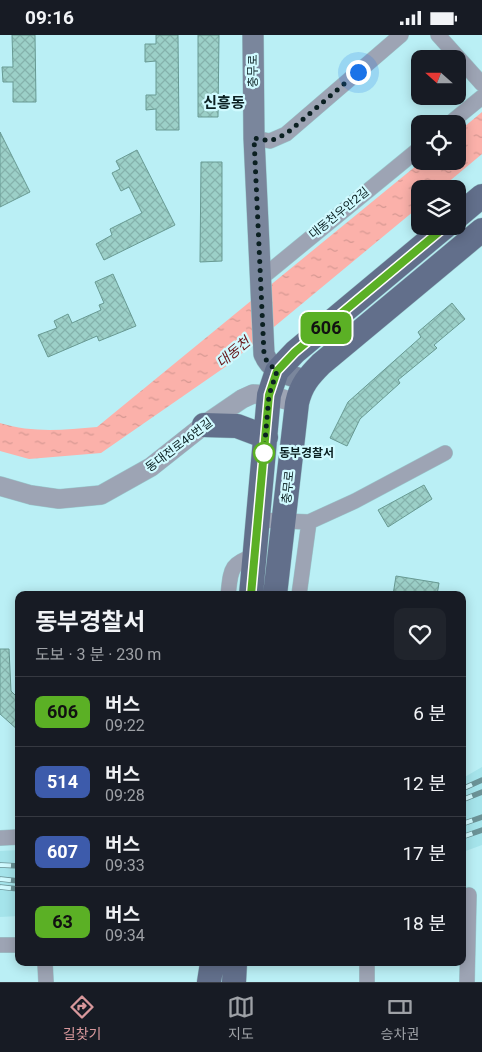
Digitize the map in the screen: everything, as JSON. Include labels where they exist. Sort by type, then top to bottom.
[{"type":"main road","name":"충무로","points":[[253,35],[254,138],[259,280],[267,362],[277,371]]},
{"type":"main road","points":[[466,209],[482,195]]},
{"type":"main road","points":[[277,371],[305,380],[321,364],[482,230]]},
{"type":"main road","points":[[251,591],[269,395],[277,371],[295,352],[435,235]]},
{"type":"main road","name":"충무로","points":[[275,591],[297,403],[300,389],[305,380]]},
{"type":"main road","points":[[204,425],[237,426],[266,437]]},
{"type":"main road","points":[[209,982],[212,966]]},
{"type":"main road","points":[[234,982],[235,966]]},
{"type":"street","points":[[254,138],[270,141],[286,134],[401,35]]},
{"type":"street","points":[[438,35],[482,84]]},
{"type":"street","points":[[460,115],[482,97]]},
{"type":"street","name":"대동천우안2길","points":[[259,280],[411,155]]},
{"type":"street","name":"동대전로46번길","points":[[0,486],[31,495],[59,499],[101,495],[151,467],[204,425],[242,399],[253,394],[269,395],[297,403]]},
{"type":"street","points":[[258,520],[309,523],[445,453]]},
{"type":"street","points":[[300,591],[309,523]]},
{"type":"street","points":[[228,591],[231,570],[234,565],[240,560],[255,556]]},
{"type":"street","points":[[0,838],[15,837]]},
{"type":"street","points":[[467,982],[471,895]]},
{"type":"street","points":[[0,945],[15,945]]},
{"type":"street","points":[[45,966],[46,982]]},
{"type":"street","points":[[367,982],[368,966]]},
{"type":"shaded area","points":[[482,767],[482,845],[466,851],[466,776]]},
{"type":"shaded area","points":[[15,850],[15,916],[0,917],[0,851]]},
{"type":"water","points":[[482,112],[482,154],[466,167],[466,125]]},
{"type":"water","name":"대동천","points":[[411,170],[463,170],[451,180],[411,180],[411,213],[228,365],[101,453],[29,459],[0,451],[0,423],[24,428],[60,430],[97,427]]},
{"type":"building","points":[[12,35],[35,35],[36,102],[13,102],[13,82],[3,82],[2,67],[13,67]]},
{"type":"building","points":[[156,35],[178,35],[179,130],[156,130],[156,109],[146,110],[146,95],[156,95],[156,61],[145,62],[145,44],[156,44]]},
{"type":"building","points":[[198,35],[219,35],[218,117],[198,117]]},
{"type":"building","points":[[0,132],[30,192],[0,207]]},
{"type":"building","points":[[137,150],[175,225],[104,260],[96,244],[112,235],[110,229],[142,213],[129,187],[121,191],[112,173],[120,169],[116,161]]},
{"type":"building","points":[[201,162],[222,162],[222,261],[200,262]]},
{"type":"building","points":[[113,274],[136,326],[99,341],[97,336],[48,357],[38,335],[57,328],[54,321],[68,314],[72,323],[101,310],[99,305],[104,303],[95,282]]},
{"type":"building","points":[[452,303],[465,319],[434,345],[437,348],[398,380],[400,383],[360,419],[347,446],[330,438],[348,402],[421,337],[418,332]]},
{"type":"building","points":[[424,485],[432,499],[388,527],[378,510]]},
{"type":"building","points":[[396,576],[439,583],[438,591],[394,591]]},
{"type":"building","points":[[0,649],[9,649],[11,691],[15,695],[15,727],[0,714]]},
{"type":"railway","points":[[466,787],[482,780]]},
{"type":"railway","points":[[466,798],[482,792]]},
{"type":"railway","points":[[466,823],[482,817]]},
{"type":"railway","points":[[466,836],[482,830]]},
{"type":"railway","points":[[0,865],[15,866]]},
{"type":"railway","points":[[0,879],[15,881]]},
{"type":"railway","points":[[0,887],[15,889]]},
{"type":"bus line","name":"606","points":[[251,591],[269,395],[277,371],[295,352],[435,235]]},
{"type":"place","name":"동부경찰서","points":[[264,453]]},
{"type":"district","name":"신흥동","points":[[224,103]]},
{"type":"route","points":[[264,453],[269,395],[277,371],[267,362],[264,354],[259,280],[254,138],[270,141],[286,134],[358,72]]}]
